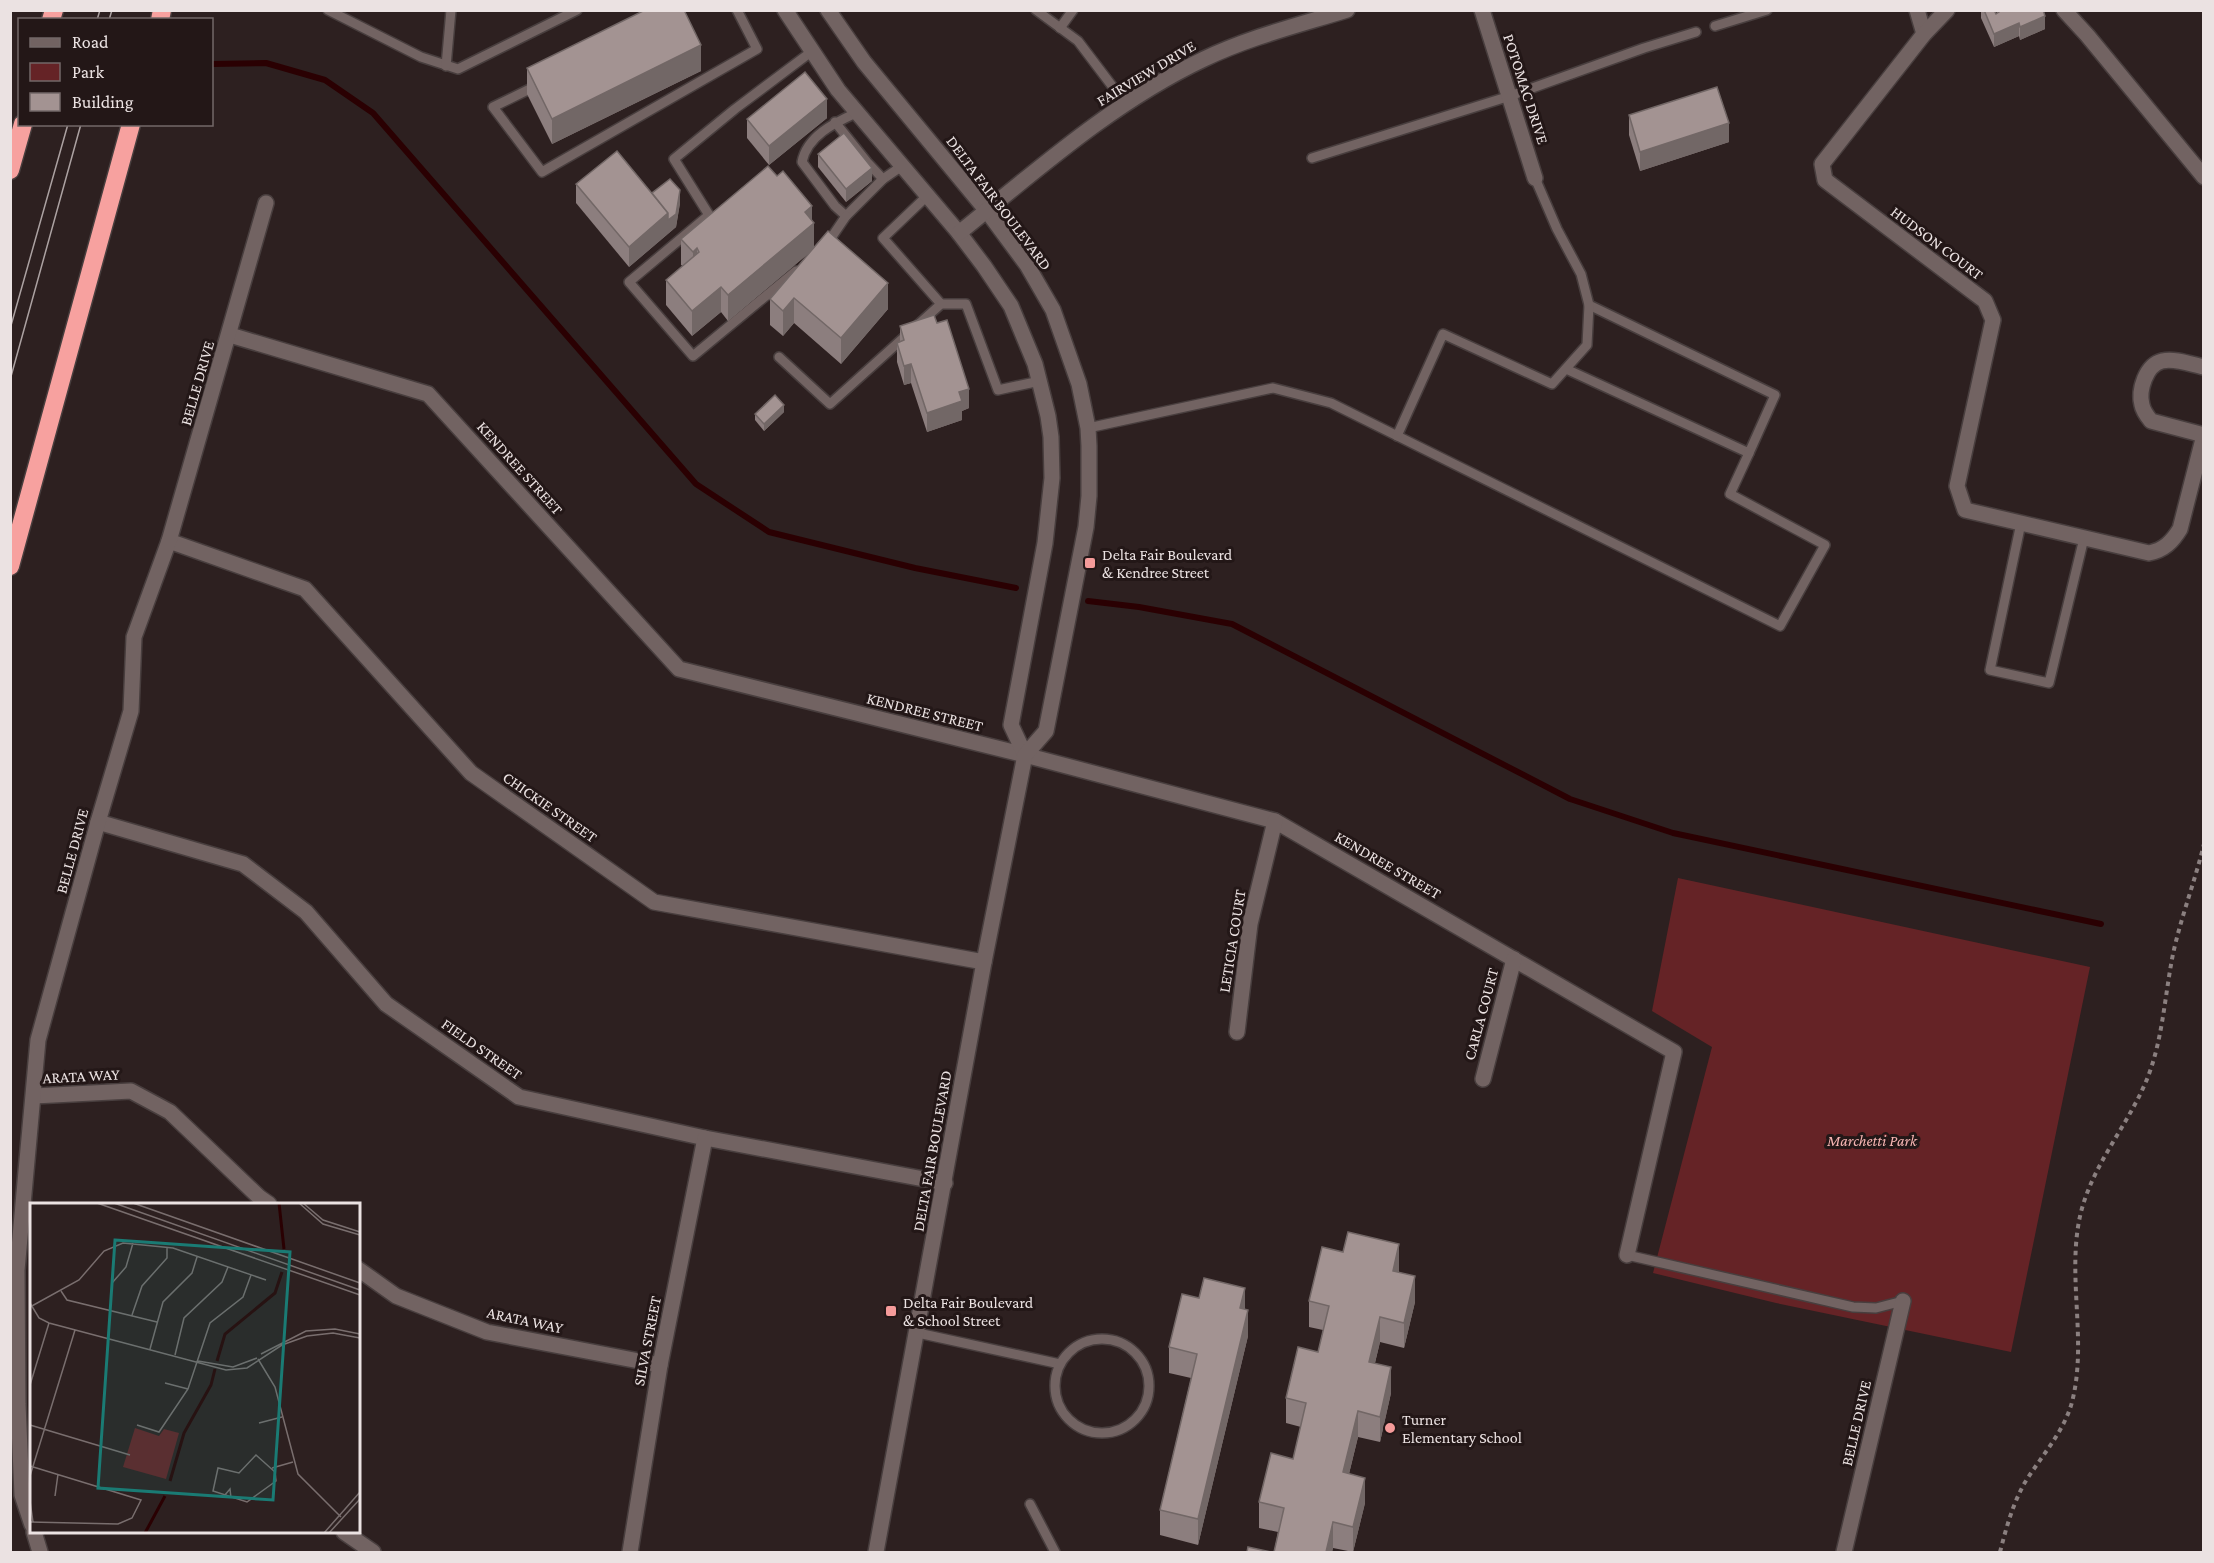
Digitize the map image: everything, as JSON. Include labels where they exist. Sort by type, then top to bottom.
[{"type":"highway","points":[[10,170],[22,126]]},
{"type":"highway","points":[[10,566],[130,126]]},
{"type":"street","points":[[784,10],[811,52],[856,113],[959,233],[1011,306],[1040,381],[1051,437],[1052,478],[1045,543],[1011,725],[1025,755]]},
{"type":"street","name":"DELTA FAIR BOULEVARD","points":[[828,10],[883,86],[987,211],[1027,265],[1053,310],[1073,363],[1088,428],[1089,496],[1080,561],[1046,731],[1025,755],[984,962],[918,1333],[876,1552]]},
{"type":"street","name":"FAIRVIEW DRIVE","points":[[959,233],[1125,103],[1180,70],[1225,50],[1347,10]]},
{"type":"street","name":"POTOMAC DRIVE","points":[[1482,10],[1535,178]]},
{"type":"street","points":[[1917,10],[1924,33],[1947,10]]},
{"type":"street","points":[[2064,10],[2204,177]]},
{"type":"street","name":"HUDSON COURT","points":[[1924,33],[1822,164],[1825,180],[1985,301],[1993,320],[1957,486],[1965,510],[2149,553],[2158,551],[2172,542],[2180,529],[2204,435]]},
{"type":"street","name":"BELLE DRIVE","points":[[30,1519],[22,1494],[25,1404],[17,1270],[38,1040],[131,711],[134,637],[169,541],[230,335],[266,203]]},
{"type":"street","name":"KENDREE STREET","points":[[230,335],[428,394],[679,669],[1025,755],[1275,821],[1674,1052],[1627,1256]]},
{"type":"street","points":[[2204,367],[2172,360],[2160,361],[2153,365],[2148,370],[2141,404],[2151,421],[2204,435]]},
{"type":"street","name":"CHICKIE STREET","points":[[169,541],[305,589],[471,773],[654,902],[984,962]]},
{"type":"street","name":"LETICIA COURT","points":[[1237,1032],[1250,924],[1275,821]]},
{"type":"street","name":"FIELD STREET","points":[[98,822],[243,864],[306,912],[386,1004],[519,1097],[705,1137],[945,1183]]},
{"type":"street","name":"CARLA COURT","points":[[1483,1079],[1514,959]]},
{"type":"street","name":"ARATA WAY","points":[[33,1096],[131,1091],[170,1112],[268,1203]]},
{"type":"street","name":"SILVA STREET","points":[[630,1552],[660,1365],[705,1137]]},
{"type":"street","name":"ARATA WAY","points":[[360,1270],[396,1296],[487,1332],[660,1365]]},
{"type":"street","name":"BELLE DRIVE","points":[[1844,1552],[1903,1301]]},
{"type":"street","points":[[34,1533],[40,1552]]},
{"type":"street","points":[[346,1533],[374,1552]]},
{"type":"lane","points":[[446,66],[451,10]]},
{"type":"lane","points":[[330,11],[421,57],[458,69],[578,10]]},
{"type":"lane","points":[[544,82],[493,107],[542,172],[758,49],[737,10]]},
{"type":"lane","points":[[1036,10],[1078,41],[1125,103]]},
{"type":"lane","points":[[1060,28],[1073,10]]},
{"type":"lane","points":[[1715,26],[1767,10]]},
{"type":"lane","points":[[1312,158],[1510,96],[1696,32]]},
{"type":"lane","points":[[807,262],[693,356],[628,282],[709,214],[674,159],[735,109],[811,52]]},
{"type":"lane","points":[[846,216],[835,206],[802,162],[804,151],[814,139],[835,122],[856,113]]},
{"type":"lane","points":[[835,122],[867,162],[884,179]]},
{"type":"lane","points":[[816,255],[825,248],[846,216],[884,179],[902,166]]},
{"type":"lane","points":[[1397,436],[1443,334],[1552,384],[1587,345],[1589,305],[1581,274],[1557,229],[1535,178]]},
{"type":"lane","points":[[927,196],[883,238],[940,304]]},
{"type":"lane","points":[[779,357],[830,404],[940,304],[966,304],[998,390],[1040,381]]},
{"type":"lane","points":[[1088,428],[1273,388],[1331,403],[1780,626],[1825,545],[1730,494],[1775,395],[1589,305]]},
{"type":"lane","points":[[1566,369],[1749,453]]},
{"type":"lane","points":[[2021,523],[1990,669],[2049,684],[2084,538]]},
{"type":"lane","points":[[1627,1256],[1853,1307],[1876,1308],[1903,1301]]},
{"type":"lane","points":[[918,1333],[1060,1364]]},
{"type":"lane","points":[[1110,1338],[1136,1352],[1150,1378],[1145,1408],[1124,1429],[1095,1433],[1068,1420],[1055,1393],[1060,1364],[1081,1343],[1110,1338]]},
{"type":"lane","points":[[1030,1504],[1055,1552]]},
{"type":"path","points":[[2000,1552],[2013,1507],[2023,1486],[2060,1430],[2073,1398],[2078,1357],[2076,1241],[2081,1211],[2093,1178],[2142,1090],[2154,1058],[2177,938],[2204,844]]},
{"type":"green space","name":"Marchetti Park","points":[[1678,878],[2090,967],[2011,1352],[1776,1303],[1653,1273],[1712,1047],[1652,1011]]},
{"type":"building","points":[[645,10],[684,10],[701,45],[552,119],[527,68]]},
{"type":"building","points":[[1984,10],[1994,10],[1996,14],[2002,10],[2043,10],[2045,16],[2020,27],[2019,23],[1994,34]]},
{"type":"building","points":[[805,72],[827,99],[769,146],[747,119]]},
{"type":"building","points":[[1717,87],[1729,123],[1640,152],[1629,115]]},
{"type":"building","points":[[844,133],[872,168],[846,189],[818,154]]},
{"type":"building","points":[[617,151],[668,213],[629,247],[576,184]]},
{"type":"building","points":[[768,166],[777,176],[783,171],[812,206],[805,212],[814,223],[728,295],[721,287],[692,311],[666,280],[699,252],[697,248],[693,252],[681,239]]},
{"type":"building","points":[[670,179],[680,190],[676,214],[668,220],[668,213],[652,193]]},
{"type":"building","points":[[828,231],[888,283],[841,338],[794,298],[783,311],[770,299]]},
{"type":"building","points":[[934,315],[937,323],[947,320],[969,389],[959,392],[962,401],[927,413],[911,364],[904,366],[897,343],[904,340],[900,326]]},
{"type":"building","points":[[775,395],[784,405],[764,424],[755,414]]},
{"type":"building","points":[[1348,1232],[1399,1244],[1393,1271],[1415,1276],[1404,1323],[1380,1317],[1369,1362],[1391,1367],[1380,1417],[1358,1411],[1343,1472],[1365,1478],[1353,1527],[1333,1522],[1326,1552],[1274,1552],[1284,1508],[1259,1502],[1271,1453],[1293,1459],[1306,1403],[1286,1398],[1298,1347],[1318,1352],[1329,1306],[1309,1301],[1322,1247],[1343,1252]]},
{"type":"building","points":[[1204,1278],[1245,1288],[1240,1308],[1248,1310],[1198,1519],[1160,1510],[1197,1354],[1169,1347],[1182,1294],[1199,1298]]},
{"type":"building","points":[[1248,1547],[1271,1552],[1247,1552]]},
{"type":"waterway","points":[[213,64],[266,63],[325,80],[373,113],[696,484],[769,532],[915,568],[1016,588]]},
{"type":"waterway","points":[[1088,601],[1139,607],[1232,624],[1570,799],[1673,833],[2101,924]]},
{"type":"tram line","points":[[98,18],[100,10]]},
{"type":"tram line","points":[[110,18],[112,10]]},
{"type":"tram line","points":[[10,329],[67,126]]},
{"type":"tram line","points":[[10,380],[80,126]]},
{"type":"place","name":"Delta Fair Boulevard & Kendree Street","points":[[1090,563]]},
{"type":"place","name":"Delta Fair Boulevard & School Street","points":[[891,1311]]},
{"type":"place","name":"Turner Elementary School","points":[[1390,1428]]}]
